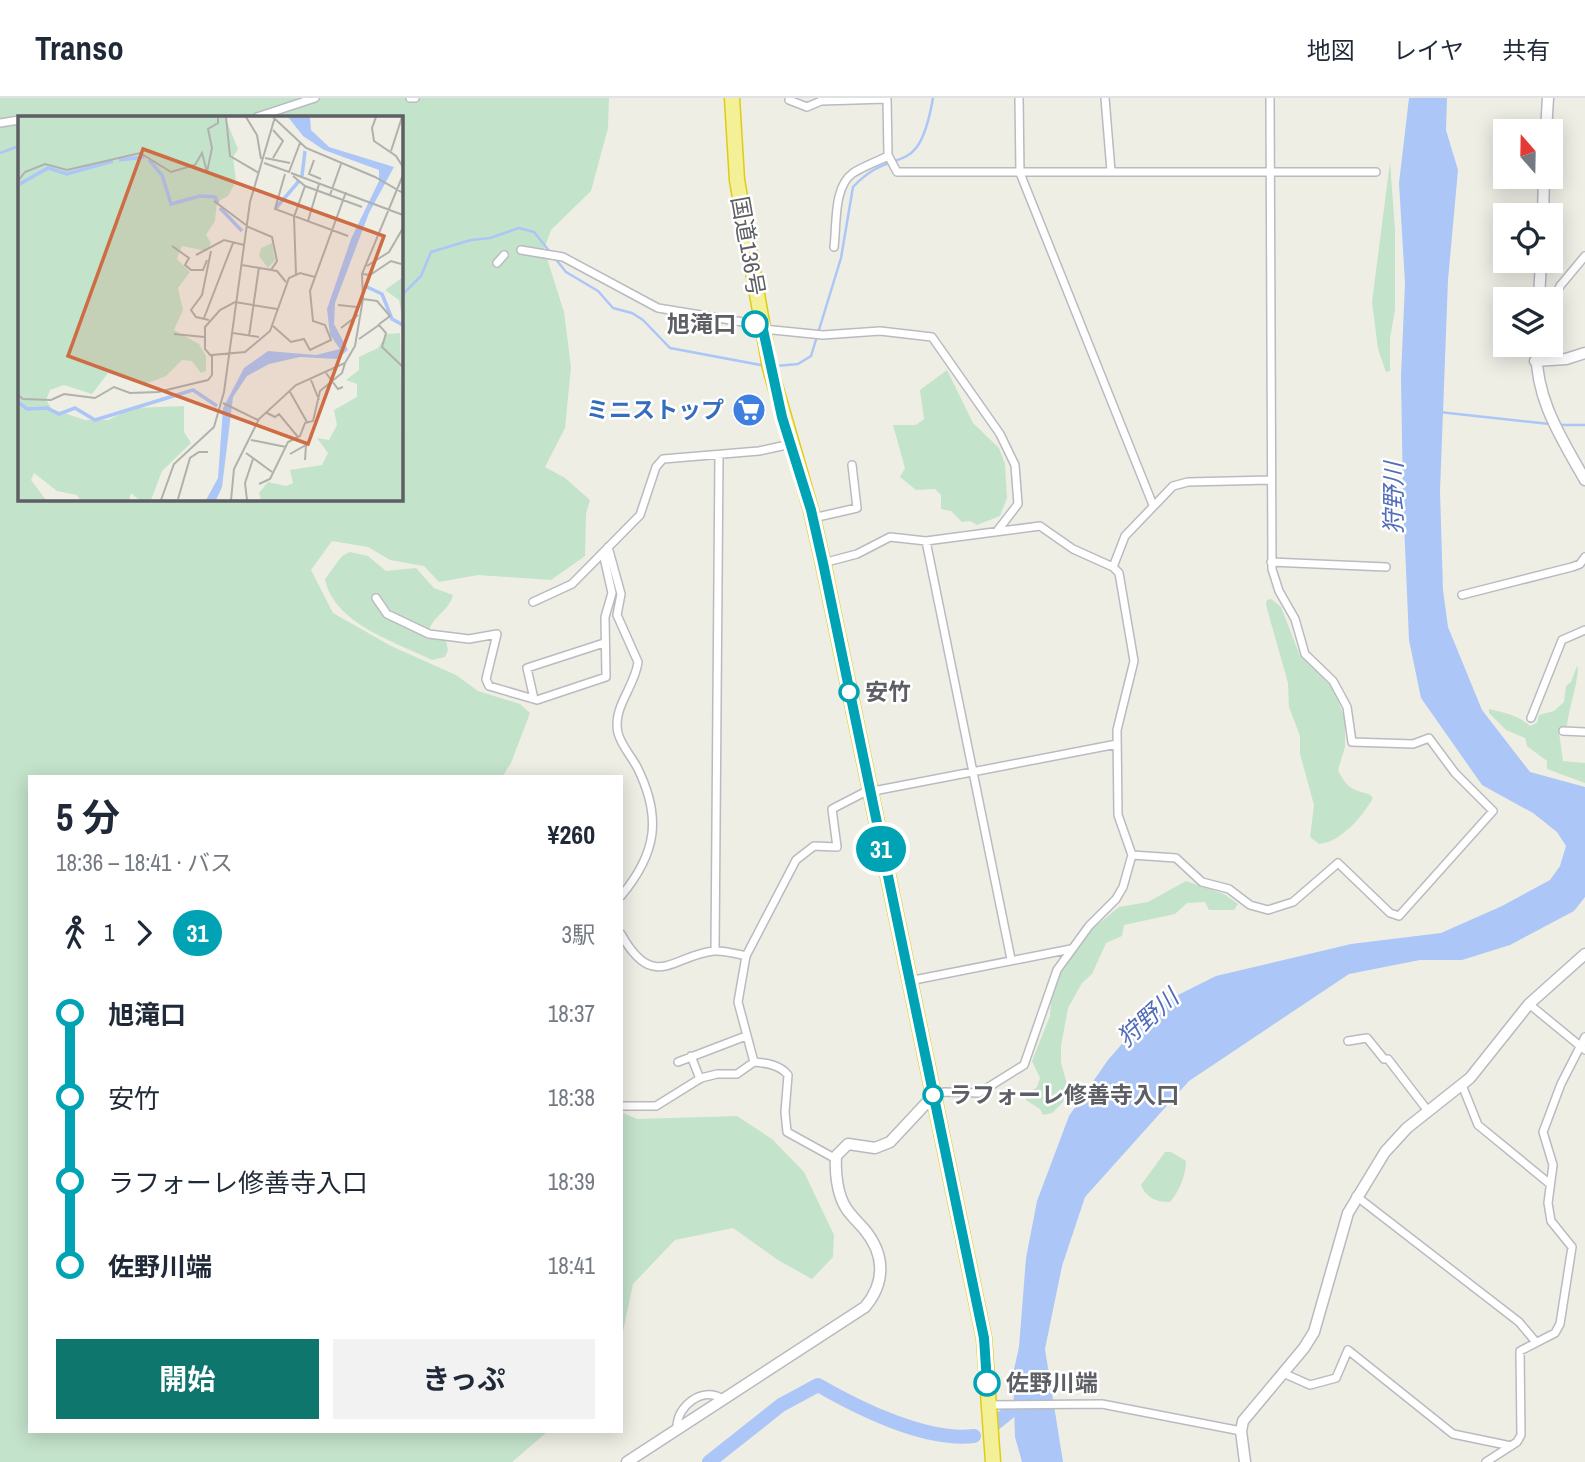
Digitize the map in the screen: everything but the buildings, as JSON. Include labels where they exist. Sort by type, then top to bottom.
[{"type":"highway","name":"国道136号","points":[[732,98],[737,180],[776,393],[813,518],[823,563],[984,1338],[993,1405],[993,1462]]},
{"type":"main road","points":[[1547,119],[1548,98]]},
{"type":"main road","points":[[1535,361],[1566,359],[1585,353]]},
{"type":"main road","points":[[1535,357],[1541,391],[1551,417],[1585,480]]},
{"type":"main road","points":[[1245,1462],[1241,1431],[1243,1421],[1314,1332],[1348,1213],[1388,1147],[1462,1084],[1529,1004],[1585,954]]},
{"type":"main road","points":[[627,1462],[721,1398],[865,1307],[879,1287],[882,1267],[866,1230],[845,1206],[838,1185],[838,1151],[848,1144],[875,1147],[890,1142],[933,1096]]},
{"type":"street","points":[[260,116],[315,98]]},
{"type":"street","points":[[789,100],[807,107],[823,100],[887,98],[888,156],[894,170],[1020,173],[1377,172]]},
{"type":"street","points":[[1019,98],[1020,173],[1153,505]]},
{"type":"street","points":[[1105,98],[1111,171]]},
{"type":"street","points":[[1132,855],[1176,858],[1202,882],[1229,889],[1250,905],[1268,910],[1293,902],[1338,863],[1390,914],[1399,916],[1493,811],[1455,772],[1429,738],[1413,744],[1352,742],[1346,707],[1333,681],[1305,654],[1295,619],[1279,591],[1271,562],[1269,481],[1270,98]]},
{"type":"street","points":[[0,123],[18,120]]},
{"type":"street","points":[[834,247],[840,191],[845,181],[854,172],[888,156]]},
{"type":"street","points":[[521,250],[563,257],[658,308],[763,327],[831,335],[874,331],[932,337],[1000,434],[1015,465],[1018,504],[998,531]]},
{"type":"street","points":[[497,263],[504,255]]},
{"type":"street","points":[[1560,287],[1585,256]]},
{"type":"street","points":[[533,602],[572,584],[643,511],[656,467],[663,459],[719,455],[790,444]]},
{"type":"street","points":[[715,951],[719,455]]},
{"type":"street","points":[[813,518],[857,508],[852,465]]},
{"type":"street","points":[[1113,567],[1125,536],[1173,486],[1188,482],[1269,481]]},
{"type":"street","points":[[823,563],[857,554],[890,537],[926,541],[1043,526],[1073,549],[1113,567],[1119,573],[1134,661],[1118,727],[1118,815],[1132,855],[1120,893],[1072,949],[1048,988],[1044,1013],[1024,1065],[979,1093],[944,1092],[933,1096]]},
{"type":"street","points":[[926,541],[1011,959]]},
{"type":"street","points":[[376,598],[387,614],[423,632],[469,639],[497,634],[487,684],[494,690],[534,699],[604,679],[605,617],[612,593],[606,550]]},
{"type":"street","points":[[606,550],[621,594],[617,615],[638,662],[621,704],[618,734],[648,791],[653,825],[653,839],[640,870],[623,893]]},
{"type":"street","points":[[1462,595],[1572,567],[1580,564],[1585,557]]},
{"type":"street","points":[[1271,562],[1386,567]]},
{"type":"street","points":[[1531,718],[1562,640],[1585,630]]},
{"type":"street","points":[[534,699],[527,668],[604,643]]},
{"type":"street","points":[[1563,731],[1585,732]]},
{"type":"street","points":[[754,1062],[737,995],[747,956],[796,860],[814,846],[837,847],[832,809],[860,793],[974,774],[1117,744]]},
{"type":"street","points":[[623,937],[640,958],[662,967],[715,951],[747,956]]},
{"type":"street","points":[[909,981],[1072,949]]},
{"type":"street","points":[[1486,1462],[1511,1446],[1521,1435],[1518,1355],[1522,1347],[1555,1333],[1560,1324],[1572,1257],[1572,1244],[1551,1221],[1550,1184],[1553,1165],[1543,1132],[1583,1044],[1529,1004]]},
{"type":"street","points":[[678,1062],[746,1036]]},
{"type":"street","points":[[1348,1041],[1367,1038],[1384,1059],[1388,1059],[1428,1111]]},
{"type":"street","points":[[691,1056],[699,1079]]},
{"type":"street","points":[[623,1105],[656,1106],[699,1079],[717,1074],[737,1074],[754,1062],[777,1066],[788,1075],[785,1126],[790,1136],[836,1159]]},
{"type":"street","points":[[1462,1084],[1478,1125],[1550,1184]]},
{"type":"street","points":[[1356,1196],[1519,1322],[1535,1341]]},
{"type":"street","points":[[1283,1373],[1310,1385],[1336,1378],[1348,1350],[1453,1434],[1511,1446]]},
{"type":"street","points":[[993,1405],[1085,1403],[1126,1407],[1241,1431]]},
{"type":"green space","points":[[0,98],[609,98],[608,128],[591,191],[551,230],[544,249],[564,312],[571,367],[565,428],[545,467],[565,478],[590,500],[586,514],[585,556],[551,580],[478,575],[439,582],[424,566],[390,560],[368,547],[332,541],[311,570],[333,613],[391,646],[456,675],[478,691],[520,704],[530,713],[511,763],[503,775],[28,775],[28,1433],[546,1433],[512,1462],[0,1462]]},
{"type":"green space","points":[[1390,162],[1395,230],[1395,310],[1390,338],[1390,371],[1386,372],[1378,349],[1372,302]]},
{"type":"green space","points":[[947,370],[973,423],[999,448],[1005,464],[1007,498],[1000,516],[977,525],[970,521],[962,522],[951,511],[941,509],[941,495],[935,489],[916,490],[900,477],[905,468],[893,425],[916,425],[924,419],[920,390]]},
{"type":"green space","points":[[350,552],[368,556],[386,571],[416,568],[434,588],[453,595],[429,630],[429,637],[446,641],[448,650],[445,657],[432,660],[368,630],[340,608],[325,579],[342,556]]},
{"type":"green space","points":[[1271,599],[1281,607],[1300,656],[1331,686],[1337,698],[1345,719],[1345,747],[1338,770],[1341,776],[1350,787],[1373,798],[1343,834],[1319,844],[1310,837],[1314,805],[1300,754],[1300,736],[1289,707],[1288,683],[1266,605],[1267,600]]},
{"type":"green space","points":[[1577,666],[1567,726],[1559,732],[1563,761],[1585,763],[1585,783],[1547,769],[1547,761],[1527,746],[1525,738],[1506,730],[1489,713],[1489,709],[1506,713],[1530,726],[1537,723],[1539,715],[1554,711],[1564,702],[1566,686],[1571,682]]},
{"type":"green space","points":[[1186,881],[1224,894],[1238,904],[1234,910],[1209,910],[1205,902],[1187,903],[1175,914],[1124,925],[1122,936],[1106,943],[1092,974],[1082,983],[1068,1008],[1061,1046],[1061,1063],[1067,1084],[1063,1102],[1052,1113],[1043,1115],[1040,1109],[1026,1100],[1026,1095],[1037,1087],[1040,1078],[1032,1061],[1050,1016],[1052,990],[1060,973],[1091,930],[1119,907],[1148,902]]},
{"type":"green space","points":[[623,1113],[637,1119],[737,1116],[772,1139],[804,1172],[834,1235],[833,1257],[812,1279],[778,1260],[733,1228],[675,1240],[633,1284],[623,1332]]},
{"type":"green space","points":[[1165,1152],[1171,1152],[1186,1161],[1181,1183],[1170,1202],[1152,1198],[1141,1185]]},
{"type":"water","name":"狩野川","points":[[1409,98],[1447,98],[1446,130],[1458,170],[1448,280],[1440,491],[1443,590],[1448,627],[1482,710],[1530,772],[1585,787],[1585,897],[1574,911],[1510,945],[1462,960],[1420,960],[1349,974],[1189,1081],[1085,1197],[1062,1266],[1045,1349],[1063,1462],[1022,1462],[1015,1437],[1013,1374],[1019,1347],[1026,1258],[1037,1201],[1069,1116],[1108,1060],[1154,1007],[1216,976],[1351,944],[1441,933],[1502,906],[1550,880],[1560,866],[1566,846],[1557,832],[1533,813],[1482,785],[1421,698],[1409,640],[1403,499],[1401,376],[1405,283],[1399,183]]},
{"type":"waterway","points":[[776,366],[798,364],[811,356],[841,258],[853,187],[881,166],[912,152],[920,142],[927,125],[933,98]]},
{"type":"waterway","points":[[0,153],[18,146]]},
{"type":"waterway","points":[[402,295],[421,276],[431,252],[519,228],[534,232],[566,272],[598,291],[613,308],[632,313],[643,320],[670,348],[766,366]]},
{"type":"waterway","points":[[1439,412],[1550,424]]},
{"type":"waterway","points":[[1560,425],[1585,425]]},
{"type":"waterway","points":[[709,1462],[781,1405],[818,1385],[852,1404],[914,1429],[935,1434],[974,1436]]},
{"type":"waterway","points":[[992,1426],[1028,1397]]},
{"type":"bus line","name":"31","points":[[755,324],[762,325],[782,417],[811,510],[823,563],[984,1338],[987,1383]]},
{"type":"place","name":"旭滝口","points":[[755,324]]},
{"type":"place","name":"ミニストップ","points":[[749,410]]},
{"type":"place","name":"安竹","points":[[849,692]]},
{"type":"place","name":"ラフォーレ修善寺入口","points":[[933,1095]]},
{"type":"place","name":"佐野川端","points":[[987,1383]]}]
